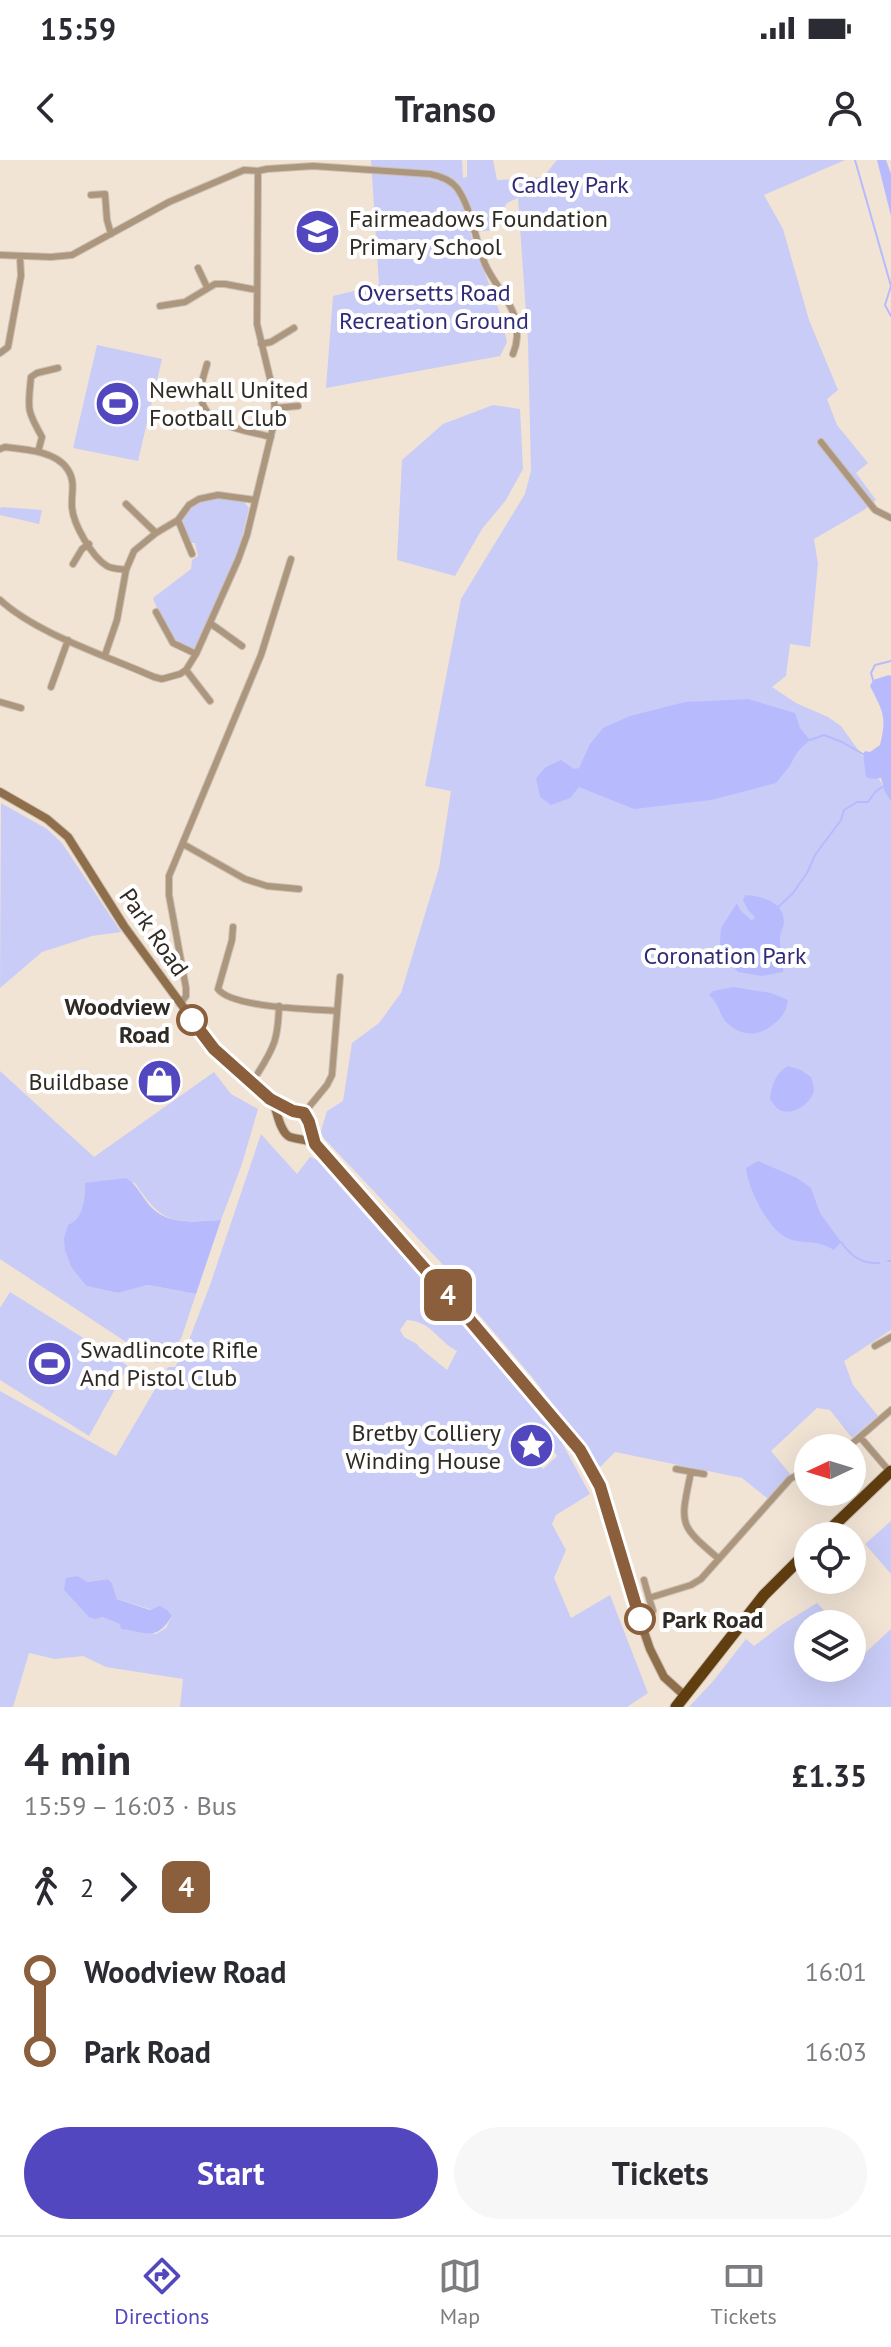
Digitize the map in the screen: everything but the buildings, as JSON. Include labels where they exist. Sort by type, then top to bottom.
[{"type":"highway","points":[[837,1522],[890,1471]]},
{"type":"highway","points":[[676,1707],[764,1595],[794,1565]]},
{"type":"main road","name":"Park Road","points":[[0,792],[47,819],[68,837],[100,891],[214,1049],[273,1102],[304,1113],[315,1144]]},
{"type":"main road","name":"Park Road","points":[[273,1102],[285,1133],[315,1144],[580,1450],[600,1486],[650,1649],[664,1677],[685,1696]]},
{"type":"main road","points":[[282,1124],[286,1115],[293,1111]]},
{"type":"main road","points":[[298,1138],[306,1134],[309,1126]]},
{"type":"street","points":[[0,255],[72,255],[169,202],[244,170],[258,171],[313,163],[430,174],[445,178],[457,188],[486,266],[514,314],[518,332],[513,354]]},
{"type":"street","points":[[0,600],[19,616],[154,677],[172,677],[186,670],[196,654],[238,560],[271,437],[275,408],[256,317],[258,171]]},
{"type":"street","points":[[91,195],[105,194],[111,234]]},
{"type":"street","points":[[0,353],[8,347],[21,276],[20,257]]},
{"type":"street","points":[[198,268],[207,287]]},
{"type":"street","points":[[160,306],[185,302],[215,284],[257,290]]},
{"type":"street","points":[[261,344],[271,342],[294,328]]},
{"type":"street","points":[[207,364],[201,390],[202,403],[210,415],[230,428],[271,437]]},
{"type":"street","points":[[31,377],[58,368]]},
{"type":"street","points":[[24,369],[31,377],[28,410],[42,437],[38,452]]},
{"type":"street","points":[[275,408],[298,406]]},
{"type":"street","points":[[184,423],[204,421],[210,415]]},
{"type":"street","points":[[821,442],[875,510],[891,518]]},
{"type":"street","points":[[0,449],[38,452],[56,459],[68,469],[74,485],[72,508],[81,535],[107,566],[126,570]]},
{"type":"street","points":[[105,655],[117,620],[126,570],[134,551],[178,520],[189,505],[207,497],[218,495],[255,500]]},
{"type":"street","points":[[126,504],[156,533]]},
{"type":"street","points":[[178,520],[192,554]]},
{"type":"street","points":[[73,564],[89,544]]},
{"type":"street","points":[[180,1004],[186,996],[186,988],[168,885],[173,864],[261,655],[291,559]]},
{"type":"street","points":[[156,612],[173,643],[196,654]]},
{"type":"street","points":[[210,623],[242,646]]},
{"type":"street","points":[[51,687],[68,640]]},
{"type":"street","points":[[186,670],[210,701]]},
{"type":"street","points":[[0,702],[21,708]]},
{"type":"street","points":[[183,844],[245,879],[267,886],[299,889]]},
{"type":"street","points":[[233,927],[218,989],[223,995],[241,1002],[337,1011]]},
{"type":"street","points":[[304,1113],[332,1075],[340,977]]},
{"type":"street","points":[[258,1073],[274,1048],[279,1006]]},
{"type":"street","points":[[875,1346],[891,1338]]},
{"type":"street","points":[[863,1434],[891,1410]]},
{"type":"street","points":[[866,1444],[890,1471]]},
{"type":"street","points":[[676,1469],[704,1474]]},
{"type":"street","points":[[691,1472],[684,1506],[686,1525],[693,1536],[719,1559]]},
{"type":"street","points":[[649,1598],[697,1582],[794,1477]]},
{"type":"street","points":[[644,1580],[653,1611]]},
{"type":"green space","points":[[371,160],[462,160],[463,178],[467,177],[467,160],[493,160],[497,180],[543,177],[557,160],[845,160],[764,195],[783,229],[809,320],[838,390],[827,399],[837,425],[868,463],[856,473],[876,500],[814,539],[818,564],[810,647],[790,644],[786,676],[772,687],[841,726],[891,800],[891,1330],[844,1361],[853,1385],[878,1416],[857,1434],[849,1434],[830,1410],[817,1408],[771,1451],[791,1475],[768,1499],[742,1478],[615,1452],[600,1467],[533,1378],[463,1296],[460,1283],[320,1134],[327,1111],[343,1101],[352,1043],[379,1023],[401,993],[439,868],[451,791],[425,786],[461,599],[525,494],[531,471],[528,342],[518,198],[507,203],[491,230],[470,233],[500,313],[507,342],[500,356],[326,388],[333,296],[379,285]]},
{"type":"green space","name":"Newhall United Football Club","points":[[97,345],[162,359],[138,461],[73,448]]},
{"type":"green space","points":[[493,405],[520,409],[523,469],[506,500],[482,529],[455,576],[397,560],[402,460],[443,424]]},
{"type":"green space","points":[[217,498],[244,502],[249,508],[238,553],[193,651],[178,641],[168,629],[153,598],[191,569],[192,560],[198,556],[182,518],[198,504]]},
{"type":"green space","points":[[2,507],[42,510],[39,524],[0,515]]},
{"type":"green space","points":[[1,803],[47,829],[62,843],[121,932],[92,936],[42,952],[0,988]]},
{"type":"green space","points":[[0,1071],[94,1157],[214,1072],[231,1094],[258,1109],[221,1220],[180,1221],[170,1218],[154,1207],[135,1183],[85,1183],[83,1210],[65,1251],[71,1267],[86,1286],[118,1293],[148,1285],[196,1294],[174,1352],[158,1363],[0,1259]]},
{"type":"green space","points":[[261,1134],[297,1174],[310,1157],[324,1163],[555,1430],[590,1494],[556,1515],[552,1524],[566,1550],[554,1578],[571,1618],[610,1595],[648,1693],[627,1707],[180,1707],[183,1679],[106,1667],[83,1656],[55,1659],[29,1653],[13,1707],[0,1707],[0,1391],[116,1456],[168,1367],[175,1367],[186,1348]],"holes":[[[407,1320],[423,1324],[457,1351],[447,1370],[404,1337],[400,1330]],[[519,1427],[528,1437],[538,1429],[557,1456],[543,1469],[512,1433]],[[78,1576],[87,1582],[108,1579],[117,1599],[172,1616],[166,1628],[156,1634],[102,1617]]]},
{"type":"green space","name":"Swadlincote Rifle And Pistol Club","points":[[10,1292],[128,1366],[89,1436],[0,1380],[0,1308]]},
{"type":"green space","points":[[891,1521],[891,1574],[866,1545]]},
{"type":"green space","points":[[817,1603],[824,1610],[806,1610]]},
{"type":"green space","points":[[794,1617],[794,1682],[834,1682],[831,1685],[834,1682],[866,1682],[866,1652],[891,1629],[891,1707],[689,1707],[746,1639],[754,1646]]},
{"type":"shaded area","points":[[877,160],[886,160],[891,174],[891,216]]},
{"type":"shaded area","points":[[889,675],[891,801],[881,778],[866,777],[863,754],[880,745],[883,727],[881,708],[870,686],[873,680]]},
{"type":"shaded area","points":[[748,699],[795,713],[800,728],[810,740],[798,751],[776,783],[711,800],[634,809],[579,787],[570,798],[551,805],[540,797],[536,778],[546,767],[561,760],[574,769],[579,768],[590,744],[603,728],[630,716],[685,702]]},
{"type":"shaded area","points":[[745,895],[776,904],[783,915],[780,937],[783,972],[762,976],[738,972],[729,961],[719,956],[721,928],[737,903],[752,921],[755,917],[743,900]]},
{"type":"shaded area","points":[[733,987],[771,993],[788,1000],[784,1012],[765,1030],[748,1033],[736,1030],[726,1022],[709,995],[713,991]]},
{"type":"shaded area","points":[[788,1066],[811,1077],[814,1090],[805,1104],[789,1112],[777,1109],[770,1099],[775,1080]]},
{"type":"shaded area","points":[[758,1161],[797,1178],[811,1188],[820,1213],[841,1242],[834,1250],[818,1243],[792,1240],[768,1221],[756,1199],[746,1168]]},
{"type":"shaded area","points":[[126,1178],[152,1208],[167,1218],[221,1220],[196,1294],[148,1285],[118,1293],[86,1286],[71,1267],[64,1238],[68,1225],[81,1213],[85,1183]]},
{"type":"shaded area","points":[[78,1576],[87,1582],[108,1579],[117,1599],[150,1610],[160,1606],[172,1616],[161,1629],[151,1633],[121,1629],[120,1624],[102,1617],[89,1617],[64,1590],[66,1578]]},
{"type":"waterway","points":[[855,160],[891,286],[885,305],[891,316]]},
{"type":"waterway","points":[[873,680],[871,673],[875,665],[891,661]]},
{"type":"waterway","points":[[810,740],[824,735],[863,754]]},
{"type":"waterway","points":[[777,908],[807,873],[815,855],[841,820],[844,810],[857,802],[868,802],[884,786]]},
{"type":"waterway","points":[[841,1242],[857,1258],[879,1263]]},
{"type":"bus line","name":"4","points":[[192,1020],[214,1049],[273,1102],[304,1113],[315,1144],[580,1450],[600,1486],[640,1619]]},
{"type":"place","name":"Fairmeadows Foundation Primary School","points":[[318,232]]},
{"type":"place","name":"Newhall United Football Club","points":[[118,403]]},
{"type":"place","name":"Woodview Road","points":[[192,1020]]},
{"type":"place","name":"Buildbase","points":[[160,1081]]},
{"type":"place","name":"Swadlincote Rifle And Pistol Club","points":[[49,1363]]},
{"type":"place","name":"Bretby Colliery Winding House","points":[[532,1446]]},
{"type":"place","name":"Park Road","points":[[640,1619]]},
{"type":"park label","name":"Cadley Park","points":[[570,184]]},
{"type":"park label","name":"Oversetts Road Recreation Ground","points":[[434,306]]},
{"type":"park label","name":"Coronation Park","points":[[725,955]]}]
